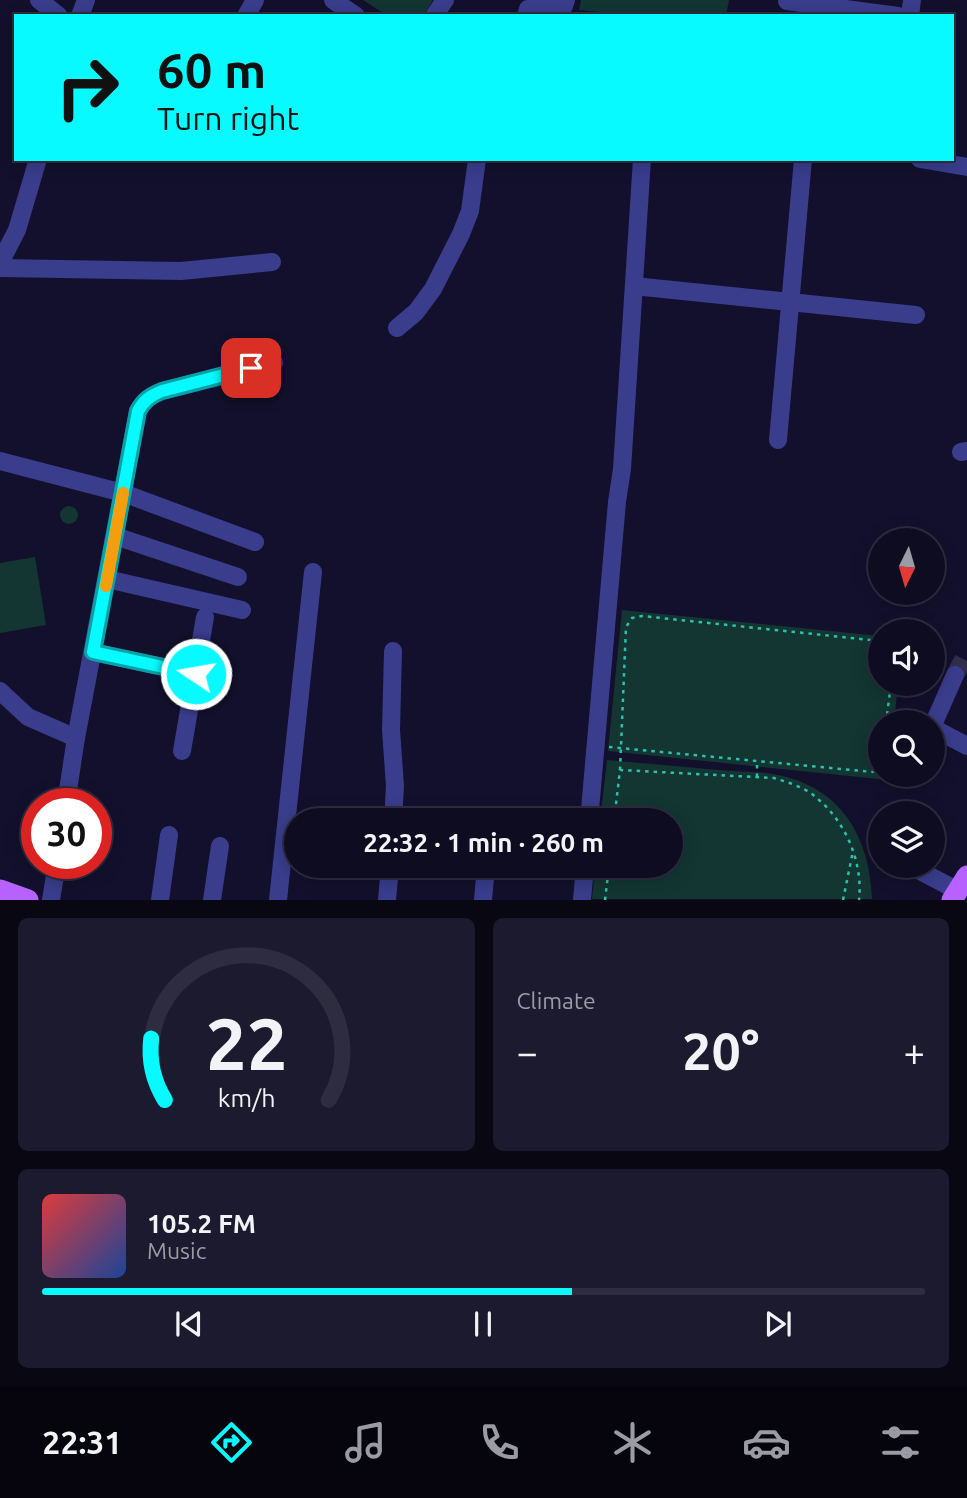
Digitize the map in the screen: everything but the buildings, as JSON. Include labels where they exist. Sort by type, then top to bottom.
[{"type":"main road","points":[[0,890],[28,900]]},
{"type":"street","points":[[39,0],[56,14]]},
{"type":"street","points":[[333,0],[353,14]]},
{"type":"street","points":[[525,8],[564,6],[566,0]]},
{"type":"street","points":[[787,1],[883,14]]},
{"type":"street","points":[[37,161],[17,230],[0,265],[181,271],[272,262]]},
{"type":"street","points":[[397,328],[416,312],[433,289],[461,234],[470,211],[477,161]]},
{"type":"street","points":[[590,808],[622,469],[642,161]]},
{"type":"street","points":[[778,440],[803,161]]},
{"type":"street","points":[[932,161],[967,167]]},
{"type":"street","points":[[634,286],[916,315]]},
{"type":"street","points":[[68,788],[138,411],[150,396],[274,363]]},
{"type":"street","points":[[0,461],[123,493],[255,542]]},
{"type":"street","points":[[115,536],[239,577]]},
{"type":"street","points":[[278,900],[313,572]]},
{"type":"street","points":[[107,579],[242,610]]},
{"type":"street","points":[[182,751],[205,617]]},
{"type":"street","points":[[393,651],[391,730],[394,808]]},
{"type":"street","points":[[93,652],[196,674]]},
{"type":"street","points":[[955,675],[933,725],[935,729],[967,746]]},
{"type":"street","points":[[0,691],[28,717],[76,738]]},
{"type":"street","points":[[160,900],[170,835]]},
{"type":"street","points":[[212,900],[220,846]]},
{"type":"street","points":[[387,900],[389,878]]},
{"type":"street","points":[[483,900],[485,878]]},
{"type":"street","points":[[582,900],[584,878]]},
{"type":"street","points":[[936,878],[959,889]]},
{"type":"street","points":[[51,900],[54,879]]},
{"type":"path","points":[[616,808],[622,747],[626,627],[632,618],[868,640]]},
{"type":"path","points":[[596,748],[622,747],[868,772]]},
{"type":"path","points":[[757,762],[757,777]]},
{"type":"path","points":[[620,770],[774,778],[794,785],[819,799],[838,824],[858,863],[861,883],[859,900]]},
{"type":"path","points":[[843,900],[853,851]]},
{"type":"path","points":[[605,900],[608,878]]},
{"type":"green space","points":[[363,0],[433,0],[424,14],[385,14]]},
{"type":"green space","points":[[581,0],[729,0],[726,14],[620,14],[579,10]]},
{"type":"green space","points":[[65,506],[73,506],[78,515],[76,522],[65,524],[60,519],[60,511]]},
{"type":"green space","points":[[35,557],[46,625],[0,633],[0,563]]},
{"type":"green space","points":[[622,610],[868,635],[868,696],[897,696],[895,710],[868,710],[868,778],[608,751]]},
{"type":"green space","points":[[607,760],[767,773],[804,783],[822,793],[850,821],[866,857],[872,899],[592,899],[594,878],[683,878],[683,808],[601,808]]},
{"type":"tunnel","points":[[955,675],[967,652]]},
{"type":"slow traffic","points":[[106,586],[123,493]]},
{"type":"route","points":[[196,674],[93,652],[138,411],[142,403],[162,391],[251,368]]}]
